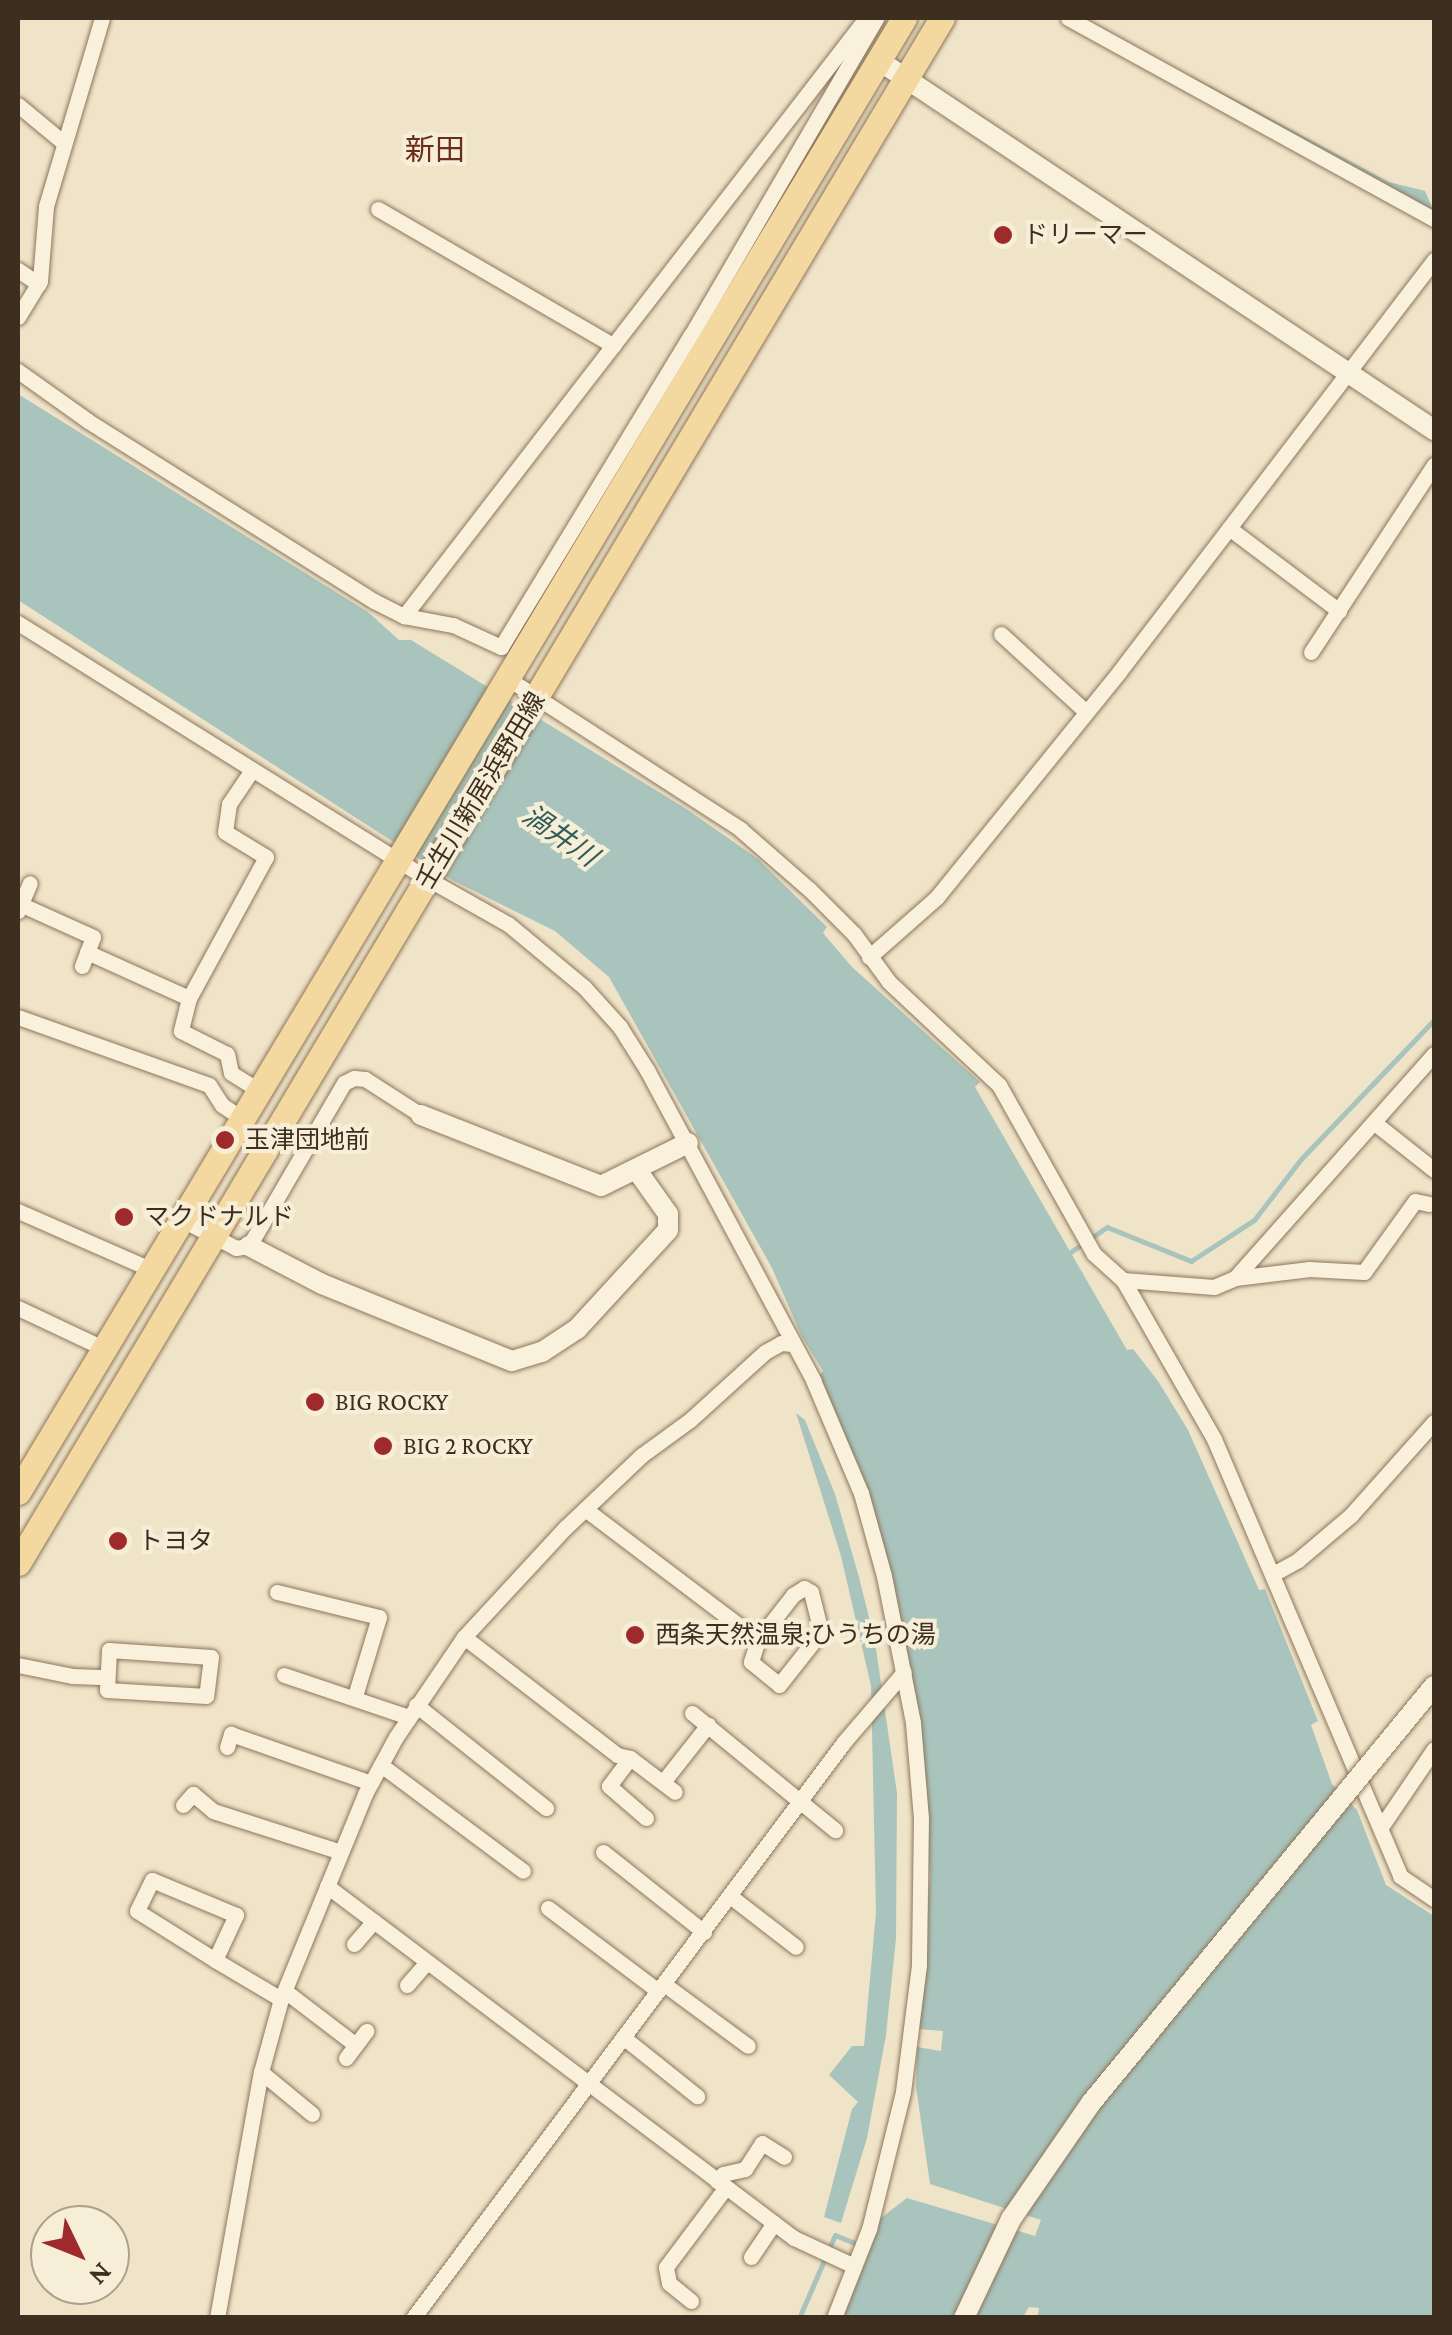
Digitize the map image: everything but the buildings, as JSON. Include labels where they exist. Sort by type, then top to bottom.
[{"type":"main road","name":"壬生川新居浜野田線","points":[[18,1492],[904,18]]},
{"type":"main road","name":"壬生川新居浜野田線","points":[[18,1563],[942,18]]},
{"type":"street","points":[[18,317],[39,284],[46,206],[102,18]]},
{"type":"street","points":[[404,616],[866,18]]},
{"type":"street","points":[[18,371],[190,487],[404,616],[453,624],[501,646],[691,336],[876,18]]},
{"type":"street","points":[[1068,18],[1434,219]]},
{"type":"street","points":[[878,60],[1434,430]]},
{"type":"street","points":[[18,106],[64,144]]},
{"type":"street","points":[[378,209],[613,344]]},
{"type":"street","points":[[869,957],[936,897],[1086,712],[1434,260]]},
{"type":"street","points":[[18,270],[39,284]]},
{"type":"street","points":[[1311,652],[1434,465]]},
{"type":"street","points":[[1229,528],[1338,611]]},
{"type":"street","points":[[18,623],[508,924],[584,987],[620,1027],[688,1143],[813,1380],[861,1493],[904,1672],[921,1818],[919,1964],[904,2092],[869,2229],[834,2318]]},
{"type":"street","points":[[1001,634],[1086,712]]},
{"type":"street","points":[[505,682],[740,829],[810,890],[854,934],[889,982],[999,1085],[1094,1254],[1123,1280],[1150,1333],[1197,1404],[1400,1876],[1434,1899]]},
{"type":"street","points":[[252,770],[229,804],[225,832],[266,857],[188,998],[182,1031],[227,1054],[231,1073],[258,1090]]},
{"type":"street","points":[[30,883],[19,908],[93,937],[84,959],[188,998]]},
{"type":"street","points":[[18,1017],[209,1085],[222,1104],[241,1118]]},
{"type":"street","points":[[1235,1278],[1376,1124],[1434,1054]]},
{"type":"street","points":[[249,1246],[344,1083],[365,1079],[422,1115],[602,1186],[688,1143]]},
{"type":"street","points":[[1376,1124],[1434,1170]]},
{"type":"street","points":[[181,1220],[212,1239],[236,1248],[249,1246],[322,1284],[512,1361],[542,1352],[577,1328],[668,1230],[668,1214],[636,1169]]},
{"type":"street","points":[[1123,1280],[1214,1287],[1235,1278],[1310,1269],[1364,1272],[1416,1200],[1428,1204]]},
{"type":"street","points":[[18,1211],[150,1269]]},
{"type":"street","points":[[18,1308],[103,1348]]},
{"type":"street","points":[[217,2318],[260,2072],[283,1995],[381,1765],[464,1636],[585,1508],[765,1352],[781,1343],[793,1344]]},
{"type":"street","points":[[1273,1574],[1298,1560],[1351,1514],[1434,1422]]},
{"type":"street","points":[[585,1508],[758,1640]]},
{"type":"street","points":[[804,1588],[811,1592],[821,1632],[779,1685],[751,1662],[758,1640],[794,1595],[804,1588]]},
{"type":"street","points":[[277,1592],[379,1617],[355,1696]]},
{"type":"street","points":[[464,1636],[617,1755],[630,1758],[669,1787],[708,1726]]},
{"type":"street","points":[[109,1650],[211,1657],[206,1696],[107,1690],[107,1676],[109,1650]]},
{"type":"street","points":[[18,1665],[72,1676],[107,1676]]},
{"type":"street","points":[[413,2318],[868,1713],[904,1672]]},
{"type":"street","points":[[285,1675],[413,1711],[546,1808]]},
{"type":"street","points":[[964,2318],[1010,2219],[1045,2164],[1434,1686]]},
{"type":"street","points":[[692,1713],[835,1830]]},
{"type":"street","points":[[227,1746],[231,1734],[371,1784]]},
{"type":"street","points":[[1381,1827],[1434,1749]]},
{"type":"street","points":[[630,1758],[609,1786],[646,1818]]},
{"type":"street","points":[[381,1765],[523,1871]]},
{"type":"street","points":[[183,1804],[194,1794],[213,1812],[341,1852]]},
{"type":"street","points":[[603,1852],[704,1932]]},
{"type":"street","points":[[215,1960],[236,1915],[152,1880],[137,1911],[215,1960],[283,1995],[356,2045]]},
{"type":"street","points":[[327,1886],[774,2223],[814,2250],[854,2266]]},
{"type":"street","points":[[730,1896],[796,1947]]},
{"type":"street","points":[[548,1908],[748,2046]]},
{"type":"street","points":[[354,1944],[374,1921]]},
{"type":"street","points":[[407,1985],[427,1962]]},
{"type":"street","points":[[623,2038],[697,2096]]},
{"type":"street","points":[[260,2072],[312,2114]]},
{"type":"street","points":[[691,2301],[669,2283],[666,2266],[722,2184],[722,2174],[745,2170],[762,2143],[784,2158]]},
{"type":"street","points":[[750,2257],[774,2223]]},
{"type":"water","points":[[1191,76],[1389,182],[1425,191],[1434,212],[1189,80]]},
{"type":"water","name":"渦井川","points":[[18,394],[368,612],[399,640],[411,640],[685,808],[758,859],[827,927],[823,933],[852,967],[980,1082],[975,1087],[1127,1350],[1133,1349],[1158,1381],[1188,1430],[1259,1590],[1265,1589],[1318,1721],[1311,1725],[1332,1784],[1357,1810],[1386,1885],[1434,1916],[1434,2317],[1037,2318],[1039,2308],[1029,2307],[1023,2317],[841,2317],[877,2221],[907,2198],[1035,2236],[1041,2220],[930,2184],[916,2087],[917,2047],[941,2051],[943,2031],[919,2029],[930,1876],[920,1724],[892,1583],[818,1377],[823,1371],[802,1337],[772,1268],[609,977],[555,931],[454,881],[18,600]]},
{"type":"water","points":[[796,1413],[805,1420],[835,1494],[859,1577],[875,1642],[897,1793],[896,1938],[886,2035],[867,2138],[841,2223],[824,2217],[852,2109],[858,2102],[829,2075],[852,2046],[864,2046],[876,1912],[871,1686],[841,1556]]},
{"type":"waterway","points":[[1069,1253],[1107,1227],[1191,1261],[1254,1220],[1301,1159],[1434,1020]]},
{"type":"waterway","points":[[799,2318],[835,2235],[860,2245]]},
{"type":"place","name":"ドリーマー","points":[[1003,235]]},
{"type":"place","name":"玉津団地前","points":[[225,1140]]},
{"type":"place","name":"マクドナルド","points":[[124,1217]]},
{"type":"place","name":"BIG ROCKY","points":[[315,1402]]},
{"type":"place","name":"BIG 2 ROCKY","points":[[383,1446]]},
{"type":"place","name":"トヨタ","points":[[118,1541]]},
{"type":"place","name":"西条天然温泉;ひうちの湯","points":[[635,1635]]},
{"type":"district","name":"新田","points":[[435,150]]}]
